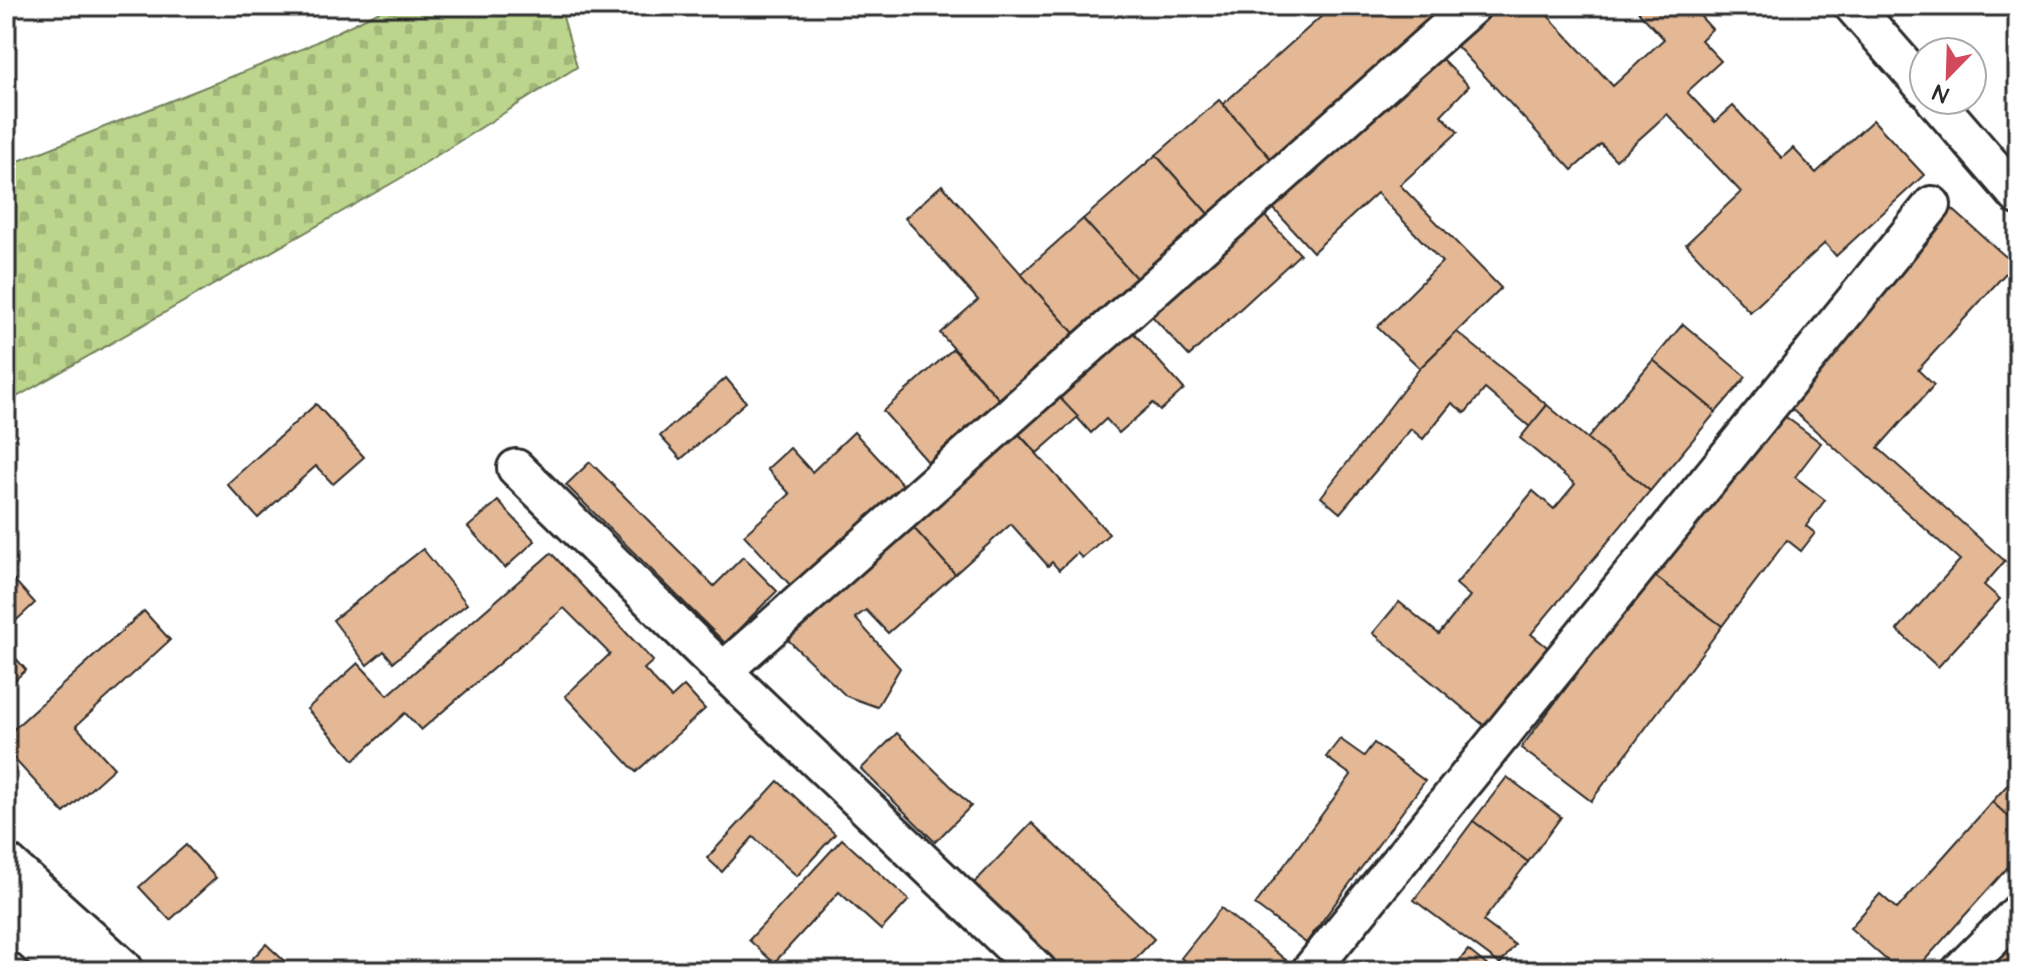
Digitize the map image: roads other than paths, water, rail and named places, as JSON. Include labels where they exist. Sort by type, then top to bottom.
[{"type":"main road","points":[[6,867],[121,971]]},
{"type":"main road","points":[[6,912],[71,971]]},
{"type":"street","points":[[723,671],[1472,6]]},
{"type":"street","points":[[1853,6],[1908,69]]},
{"type":"street","points":[[1949,116],[2018,196]]},
{"type":"street","points":[[1325,966],[1932,205]]},
{"type":"street","points":[[516,468],[723,671],[1038,971]]},
{"type":"street","points":[[1960,971],[2018,913]]}]
